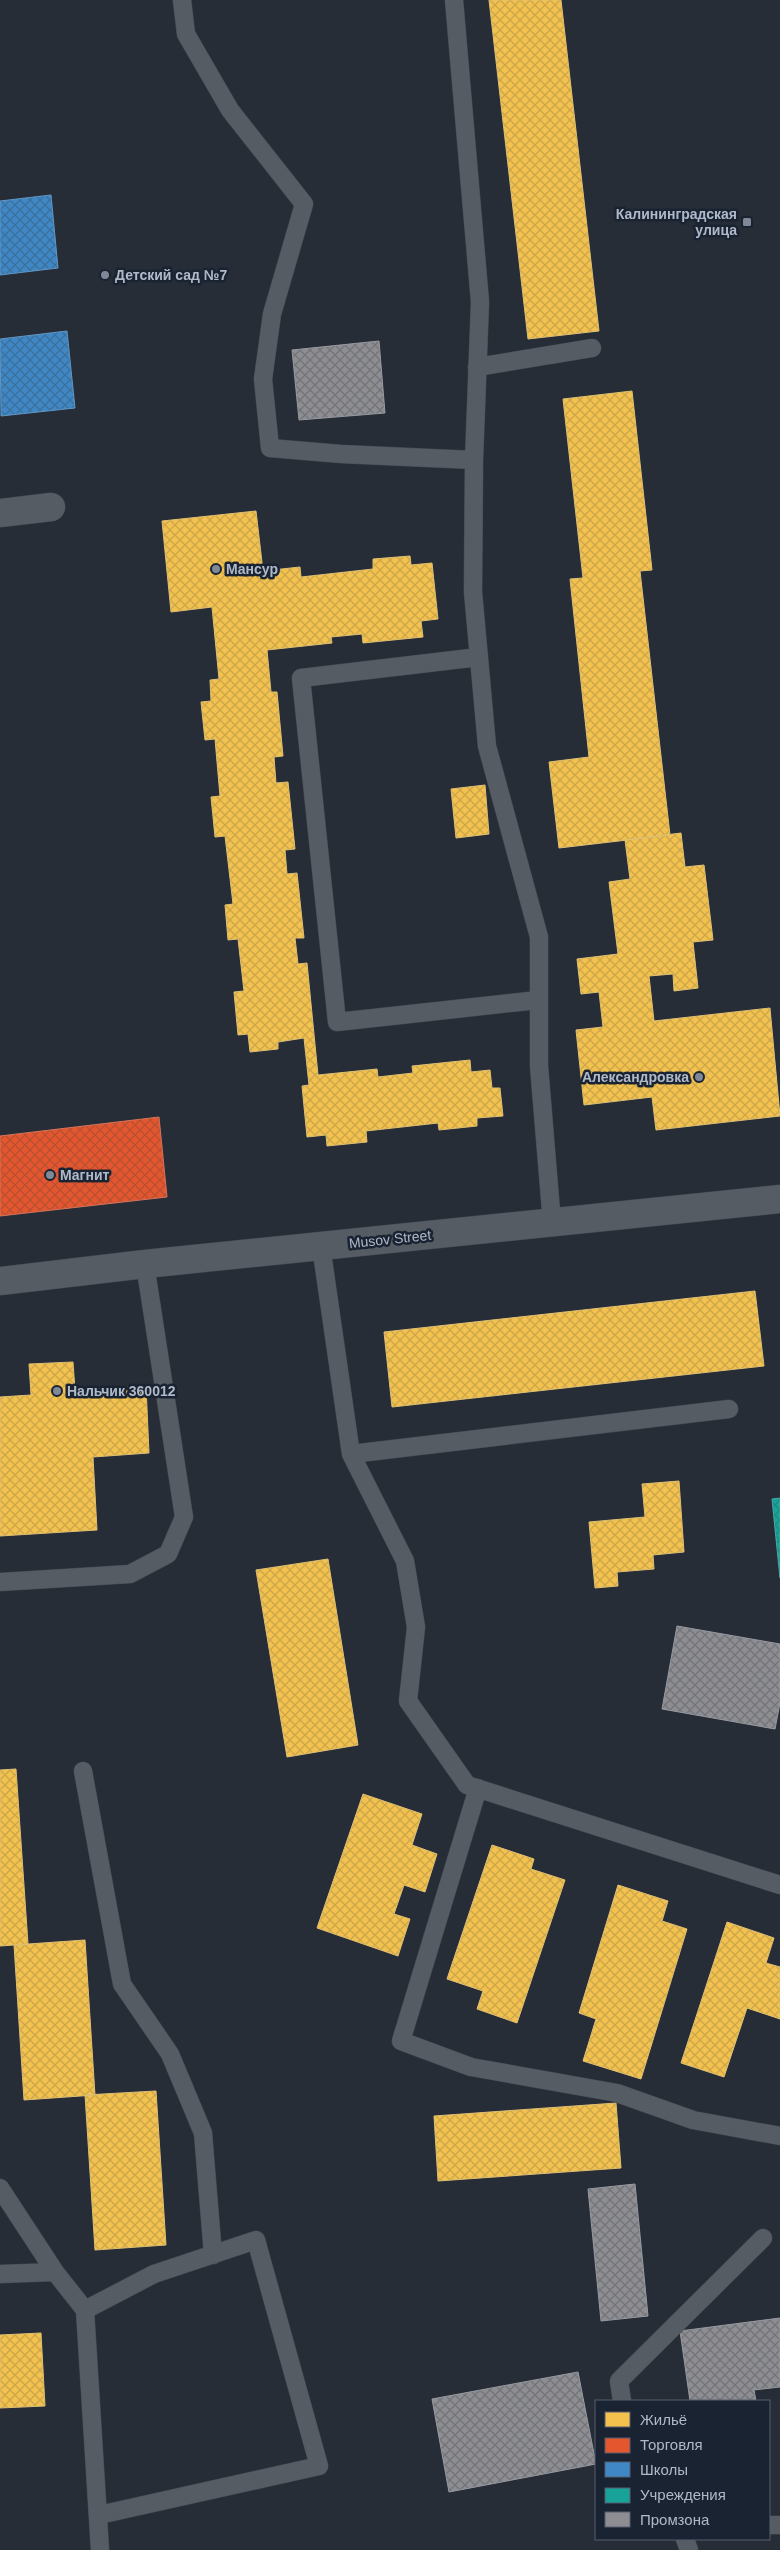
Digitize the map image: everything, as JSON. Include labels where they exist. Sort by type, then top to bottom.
[{"type":"street","points":[[0,513],[50,507]]},
{"type":"street","name":"Musov Street","points":[[0,1281],[144,1264],[780,1199]]},
{"type":"lane","points":[[182,0],[186,34],[230,110],[304,204],[272,314],[262,379],[270,448],[341,454],[474,460]]},
{"type":"lane","points":[[454,0],[480,302],[474,460],[474,592],[479,657],[487,746],[539,937],[539,1066],[552,1223]]},
{"type":"lane","points":[[477,367],[592,348]]},
{"type":"lane","points":[[479,657],[301,678],[337,1022],[538,1000]]},
{"type":"lane","points":[[321,1246],[351,1454],[405,1561],[416,1627],[408,1701],[467,1784],[780,1885]]},
{"type":"lane","points":[[0,1582],[130,1574],[168,1554],[184,1517],[144,1264]]},
{"type":"lane","points":[[351,1454],[728,1409]]},
{"type":"lane","points":[[83,1771],[122,1984],[170,2054],[203,2133],[213,2255]]},
{"type":"lane","points":[[478,1788],[401,2041],[471,2067],[617,2093],[694,2120],[780,2136]]},
{"type":"lane","points":[[0,2188],[55,2272],[85,2310],[100,2550]]},
{"type":"lane","points":[[622,2400],[619,2381],[763,2238]]},
{"type":"lane","points":[[85,2310],[154,2274],[256,2240],[319,2466],[99,2515]]},
{"type":"lane","points":[[0,2274],[55,2272]]},
{"type":"building: Жильё","points":[[489,0],[561,0],[599,331],[528,339]]},
{"type":"building: Жильё","points":[[632,391],[652,570],[640,571],[670,835],[559,848],[549,762],[589,757],[570,579],[583,578],[563,399]]},
{"type":"building: Жильё","points":[[256,511],[263,571],[300,567],[301,577],[373,569],[373,559],[410,556],[411,565],[432,563],[438,619],[421,621],[423,637],[363,643],[362,634],[331,637],[332,643],[267,650],[271,692],[277,692],[283,756],[274,757],[276,783],[288,782],[295,849],[285,850],[287,874],[297,873],[304,938],[295,938],[298,964],[307,963],[318,1075],[377,1069],[378,1077],[413,1073],[412,1066],[470,1060],[471,1072],[490,1070],[492,1088],[500,1088],[503,1116],[477,1118],[477,1126],[439,1130],[438,1123],[366,1131],[367,1142],[327,1146],[326,1135],[307,1137],[302,1086],[309,1085],[304,1038],[278,1042],[278,1049],[250,1052],[248,1034],[238,1035],[234,992],[244,991],[238,939],[228,940],[225,905],[233,904],[225,836],[215,837],[211,797],[220,796],[215,739],[205,740],[201,702],[211,701],[210,680],[219,679],[212,607],[171,612],[162,521]]},
{"type":"building: Жильё","points":[[485,785],[489,834],[456,838],[451,789]]},
{"type":"building: Жильё","points":[[681,833],[685,867],[704,865],[713,940],[693,942],[698,988],[674,991],[673,974],[649,976],[654,1021],[770,1008],[780,1116],[656,1130],[652,1097],[584,1105],[576,1030],[603,1027],[599,992],[581,994],[577,959],[618,954],[609,882],[630,879],[625,840]]},
{"type":"building: Жильё","points":[[755,1291],[764,1366],[392,1407],[384,1332]]},
{"type":"building: Жильё","points":[[73,1362],[75,1390],[146,1386],[149,1453],[93,1457],[97,1530],[0,1536],[0,1397],[31,1395],[29,1364]]},
{"type":"building: Жильё","points":[[679,1481],[684,1552],[653,1555],[654,1569],[617,1572],[618,1586],[595,1588],[589,1522],[645,1517],[642,1484]]},
{"type":"building: Жильё","points":[[328,1559],[358,1745],[287,1757],[256,1570]]},
{"type":"building: Жильё","points":[[16,1769],[28,1944],[0,1946],[0,1770]]},
{"type":"building: Жильё","points":[[363,1794],[422,1814],[412,1845],[437,1854],[425,1892],[404,1885],[394,1914],[410,1919],[398,1956],[317,1928]]},
{"type":"building: Жильё","points":[[492,1845],[534,1859],[531,1869],[565,1880],[517,2023],[477,2009],[483,1991],[447,1979]]},
{"type":"building: Жильё","points":[[618,1885],[668,1901],[662,1921],[687,1929],[641,2079],[583,2061],[596,2019],[579,2013]]},
{"type":"building: Жильё","points":[[727,1922],[774,1938],[766,1963],[780,1967],[780,2019],[747,2008],[724,2077],[681,2063]]},
{"type":"building: Жильё","points":[[85,1940],[95,2095],[24,2100],[14,1945]]},
{"type":"building: Жильё","points":[[156,2091],[166,2245],[95,2250],[85,2095]]},
{"type":"building: Жильё","points":[[616,2103],[621,2168],[438,2181],[434,2116]]},
{"type":"building: Жильё","points":[[41,2333],[45,2406],[0,2408],[0,2335]]},
{"type":"building: Торговля","points":[[159,1117],[167,1197],[0,1216],[0,1136]]},
{"type":"building: Школы","points":[[51,195],[58,268],[0,275],[0,201]]},
{"type":"building: Школы","points":[[67,331],[75,408],[1,416],[0,339]]},
{"type":"building: Учреждения","points":[[780,1498],[780,1578],[772,1499]]},
{"type":"building: Промзона","points":[[379,341],[385,413],[299,420],[292,350]]},
{"type":"building: Промзона","points":[[677,1626],[780,1644],[780,1703],[775,1729],[662,1709]]},
{"type":"building: Промзона","points":[[635,2184],[648,2316],[601,2321],[588,2189]]},
{"type":"building: Промзона","points":[[780,2318],[780,2387],[754,2390],[756,2400],[690,2400],[680,2331]]},
{"type":"building: Промзона","points":[[578,2372],[595,2464],[449,2492],[432,2399]]},
{"type":"place","name":"Калининградская улица","points":[[747,222]]},
{"type":"place","name":"Детский сад №7","points":[[105,275]]},
{"type":"place","name":"Мансур","points":[[216,569]]},
{"type":"place","name":"Александровка","points":[[699,1077]]},
{"type":"place","name":"Магнит","points":[[50,1175]]},
{"type":"place","name":"Нальчик 360012","points":[[57,1391]]}]
